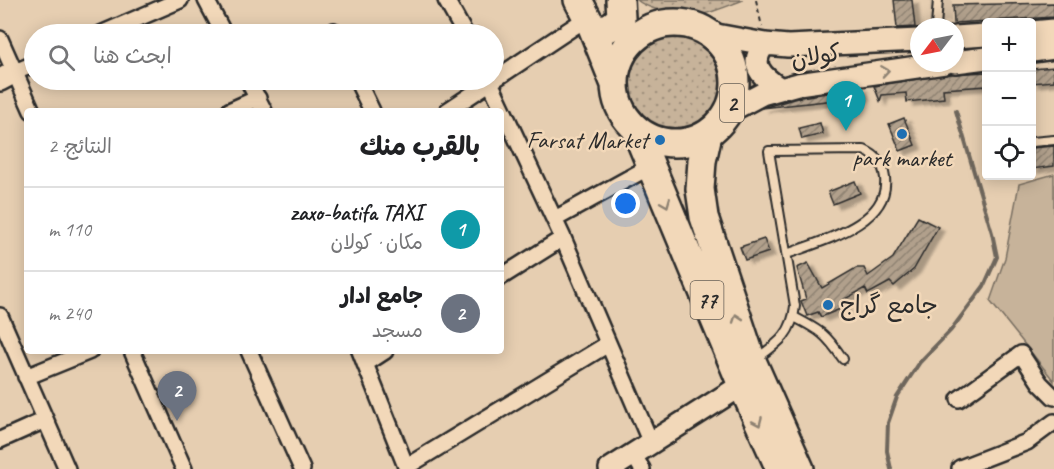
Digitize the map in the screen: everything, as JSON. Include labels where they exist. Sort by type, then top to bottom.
[{"type":"highway","points":[[585,15],[607,29],[621,18],[621,0]]},
{"type":"highway","points":[[621,0],[657,25]]},
{"type":"highway","points":[[585,15],[614,82]]},
{"type":"highway","points":[[614,82],[617,63],[626,46],[640,33],[657,25],[676,22],[694,26],[711,34]]},
{"type":"highway","name":"2","points":[[614,82],[616,100],[624,116],[636,130],[664,143],[679,144],[694,141],[708,134],[719,124],[728,112],[734,96],[735,78],[731,62],[723,46],[711,34]]},
{"type":"highway","name":"77","points":[[636,130],[747,373],[800,469]]},
{"type":"highway","name":"77","points":[[708,134],[702,161],[700,189],[704,217],[747,373],[780,469]]},
{"type":"main road","points":[[1036,32],[1054,30]]},
{"type":"main road","points":[[711,34],[765,44],[814,46],[910,41]]},
{"type":"main road","points":[[964,36],[982,35]]},
{"type":"main road","points":[[765,44],[757,58],[757,66],[761,74],[779,88]]},
{"type":"main road","points":[[1036,50],[1054,48]]},
{"type":"main road","name":"كولان","points":[[728,112],[744,102],[779,88],[910,67]]},
{"type":"main road","points":[[610,469],[642,455],[747,373]]},
{"type":"street","points":[[124,24],[180,0]]},
{"type":"street","points":[[206,0],[219,24]]},
{"type":"street","points":[[446,0],[459,24]]},
{"type":"street","points":[[504,71],[585,15]]},
{"type":"street","points":[[0,39],[17,72],[31,108]]},
{"type":"street","points":[[243,108],[261,104],[253,90]]},
{"type":"street","points":[[362,90],[371,108]]},
{"type":"street","points":[[451,108],[477,90]]},
{"type":"street","points":[[494,90],[503,108]]},
{"type":"street","points":[[504,111],[555,219],[608,344],[642,455]]},
{"type":"street","points":[[555,219],[651,166]]},
{"type":"street","points":[[504,275],[563,238]]},
{"type":"street","points":[[0,316],[4,334],[26,376],[67,469]]},
{"type":"street","points":[[362,357],[406,468],[608,344]]},
{"type":"street","points":[[26,376],[82,354]]},
{"type":"street","points":[[133,354],[184,469]]},
{"type":"street","points":[[250,354],[302,469]]},
{"type":"street","points":[[959,399],[1021,354],[1040,383],[1054,397]]},
{"type":"street","points":[[0,440],[45,420]]},
{"type":"street","points":[[960,468],[1027,442],[1054,422]]},
{"type":"lane","points":[[937,18],[938,0]]},
{"type":"lane","points":[[1036,142],[1054,140]]},
{"type":"lane","points":[[747,373],[783,338],[794,317],[794,294],[787,254],[769,151],[864,150],[876,155],[884,168],[886,188],[873,212],[857,226],[787,254]]},
{"type":"lane","points":[[794,317],[829,338],[843,359]]},
{"type":"path","points":[[756,0],[765,44]]},
{"type":"shaded area","points":[[637,0],[743,0],[711,12],[692,16],[671,14]]},
{"type":"shaded area","points":[[930,0],[952,0],[951,18],[929,18]]},
{"type":"shaded area","points":[[674,34],[692,38],[708,48],[718,64],[722,82],[718,100],[708,116],[692,126],[674,130],[656,126],[640,116],[630,100],[626,82],[630,64],[640,48],[656,38]]},
{"type":"shaded area","points":[[727,44],[757,48],[768,87],[740,98],[741,69],[736,56]]},
{"type":"shaded area","points":[[1054,174],[1054,381],[990,301],[1005,258],[1019,184]]},
{"type":"building","points":[[894,0],[912,0],[914,18],[910,18],[910,27],[897,28]]},
{"type":"building","points":[[1054,3],[1054,17],[982,18],[982,21],[964,22],[964,18],[954,18],[953,5]]},
{"type":"building","points":[[1054,67],[1054,81],[1036,83],[1036,69]]},
{"type":"building","points":[[982,72],[982,86],[943,89],[944,98],[907,102],[906,93],[882,95],[880,101],[874,86],[950,74]]},
{"type":"building","points":[[861,88],[863,97],[762,108],[801,97]]},
{"type":"building","name":"park market","points":[[904,118],[915,145],[900,151],[889,124]]},
{"type":"building","points":[[820,123],[823,134],[802,139],[799,128]]},
{"type":"building","points":[[1054,146],[1054,166],[1036,168],[1036,148]]},
{"type":"building","points":[[855,181],[860,193],[833,204],[828,192]]},
{"type":"building","points":[[918,217],[938,227],[914,269],[894,286],[890,282],[868,294],[865,288],[843,300],[845,307],[821,317],[818,312],[807,316],[801,301],[806,299],[797,268],[808,263],[822,288],[856,268],[864,268],[868,276],[893,258]]},
{"type":"building","points":[[764,239],[769,252],[745,260],[740,247]]},
{"type":"waterway","points":[[891,469],[887,451],[888,423],[897,397],[920,362],[951,330],[984,286],[997,257],[956,111]]},
{"type":"place","name":"zaxo-batifa TAXI","points":[[846,131]]},
{"type":"place","name":"park market","points":[[902,134]]},
{"type":"place","name":"Farsat Market","points":[[660,140]]},
{"type":"place","name":"جامع گراج","points":[[828,305]]},
{"type":"place","name":"جامع ادار","points":[[177,421]]}]
